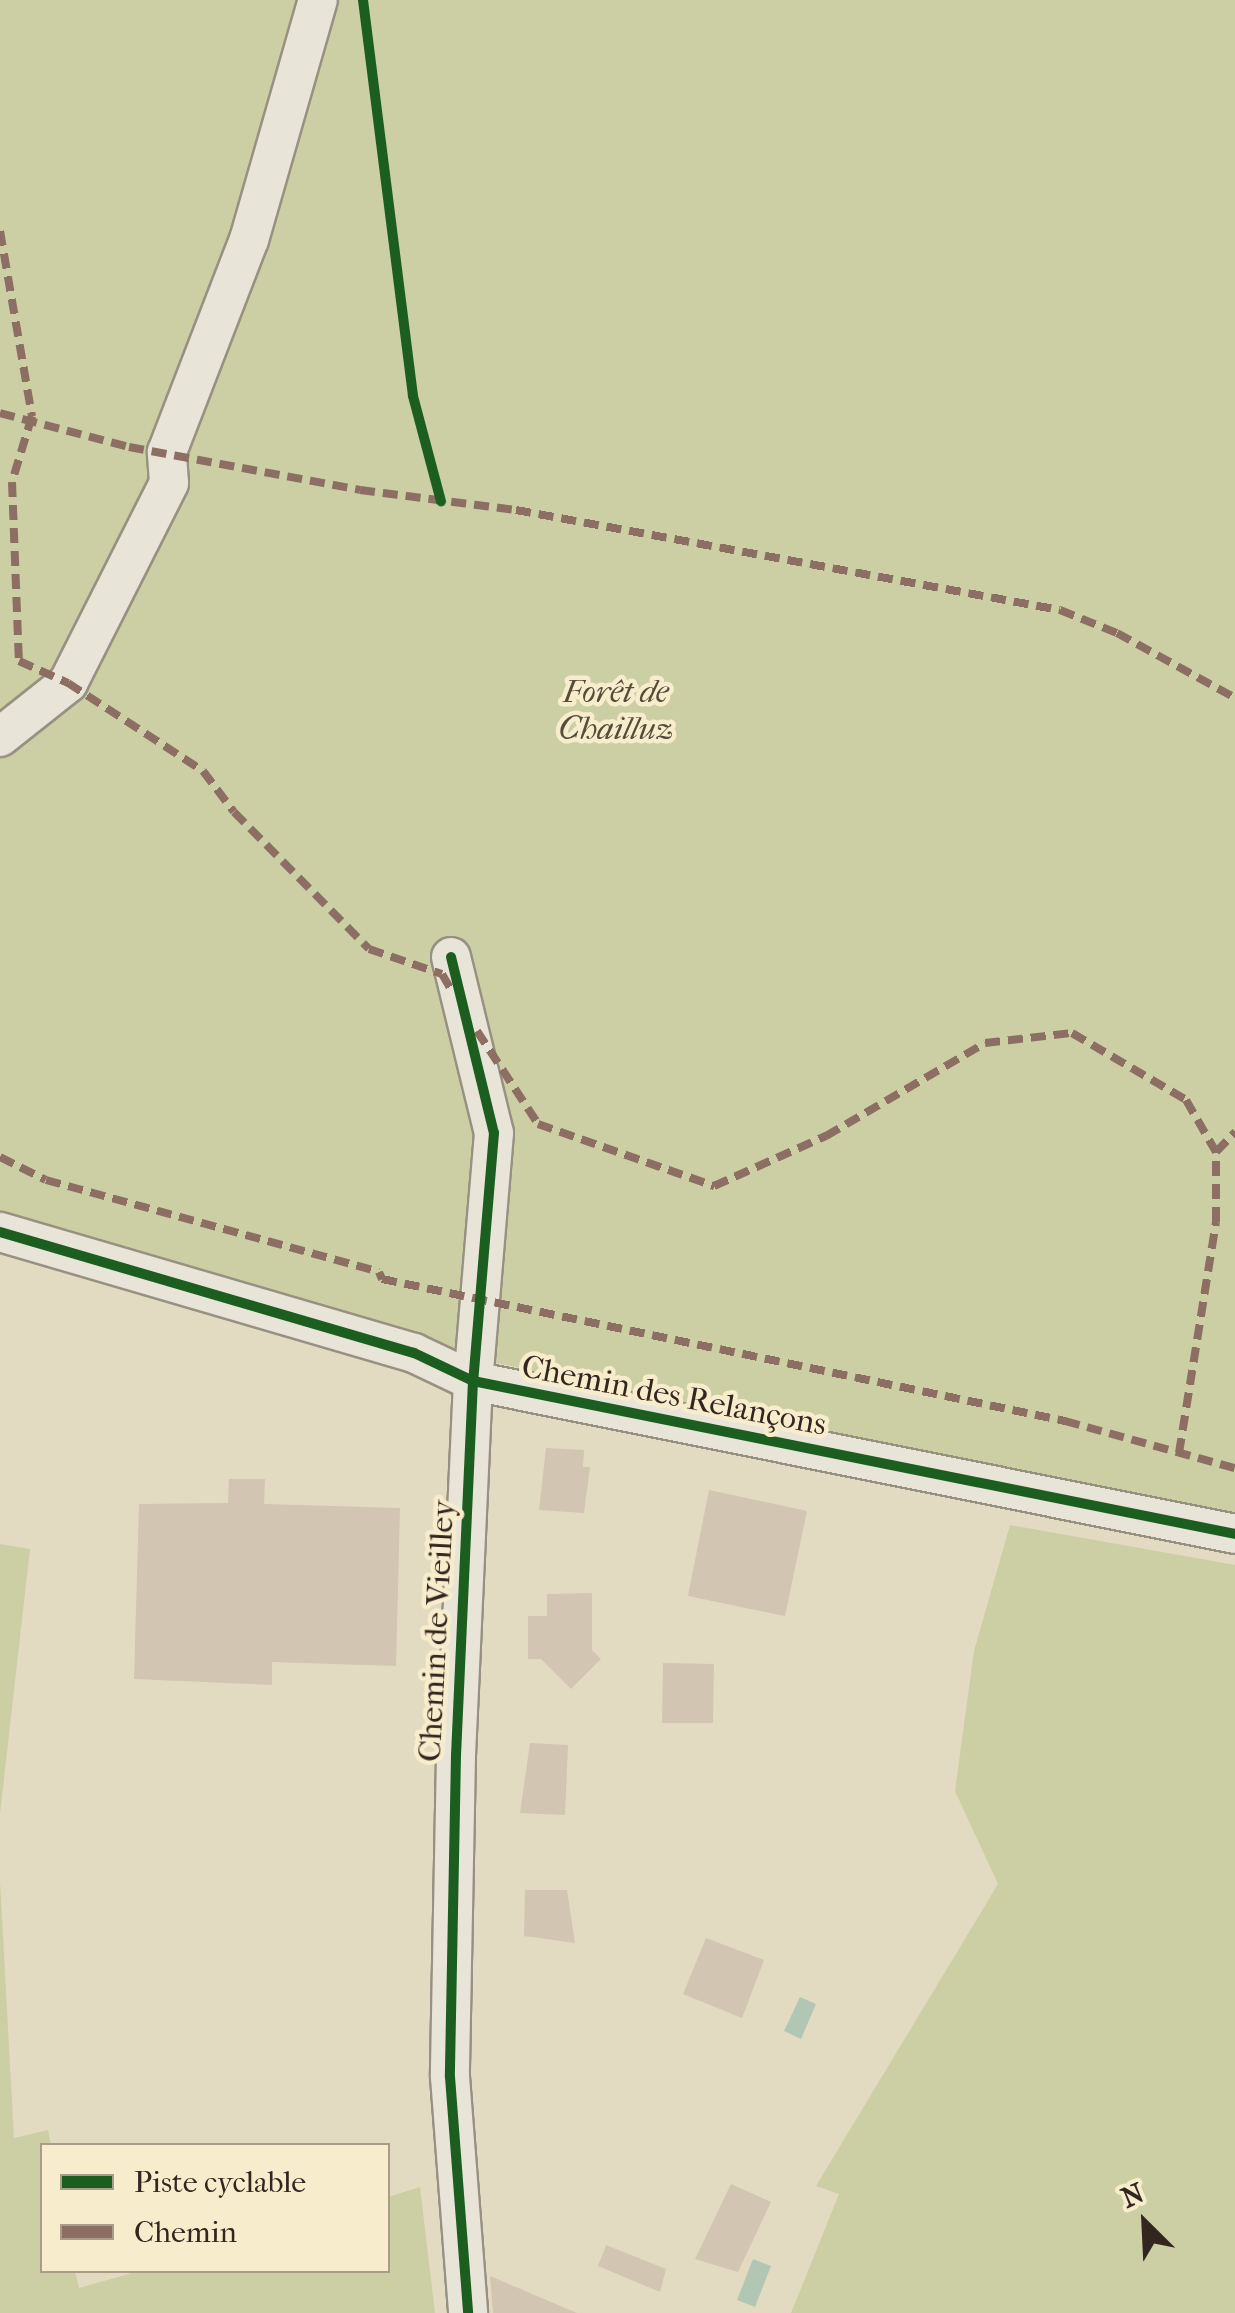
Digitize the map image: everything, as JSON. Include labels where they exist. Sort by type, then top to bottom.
[{"type":"street","points":[[0,737],[68,683],[168,482],[167,452],[249,240],[318,0]]},
{"type":"street","name":"Chemin de Vieilley","points":[[451,957],[494,1133],[474,1380],[450,2076],[468,2313]]},
{"type":"street","name":"Chemin des Relançons","points":[[0,1232],[414,1354],[474,1380],[1235,1534]]},
{"type":"green space","name":"Forêt de Chailluz","points":[[0,0],[1235,0],[1235,1528],[440,1350],[0,1223]]},
{"type":"green space","points":[[1010,1525],[1235,1565],[1235,2313],[791,2313],[839,2194],[816,2186],[998,1884],[955,1791],[974,1651]]},
{"type":"green space","points":[[0,1544],[30,1549],[0,1814]]},
{"type":"green space","points":[[0,1881],[14,2138],[48,2130],[51,2143],[40,2143],[40,2273],[75,2273],[79,2288],[132,2273],[390,2273],[390,2196],[420,2187],[435,2313],[0,2313]]},
{"type":"shaded area","points":[[800,1997],[816,2004],[801,2039],[784,2031]]},
{"type":"shaded area","points":[[753,2259],[771,2266],[755,2307],[737,2300]]},
{"type":"building","points":[[546,1448],[584,1450],[583,1467],[590,1467],[584,1513],[539,1510]]},
{"type":"building","points":[[229,1479],[265,1479],[264,1504],[400,1508],[396,1666],[272,1662],[272,1685],[134,1679],[139,1504],[228,1503]]},
{"type":"building","points":[[709,1490],[807,1511],[785,1616],[688,1596]]},
{"type":"building","points":[[592,1593],[592,1650],[601,1659],[571,1689],[541,1659],[528,1659],[528,1616],[547,1616],[547,1594]]},
{"type":"building","points":[[663,1663],[714,1664],[713,1723],[662,1723]]},
{"type":"building","points":[[530,1743],[568,1745],[565,1815],[520,1813]]},
{"type":"building","points":[[525,1890],[567,1890],[575,1943],[524,1936]]},
{"type":"building","points":[[706,1938],[764,1960],[742,2018],[683,1994]]},
{"type":"building","points":[[731,2184],[771,2202],[738,2272],[695,2259]]},
{"type":"building","points":[[606,2245],[666,2269],[660,2292],[598,2266]]},
{"type":"building","points":[[490,2276],[577,2313],[493,2313]]},
{"type":"marked path","points":[[0,231],[32,416],[12,482],[19,661],[68,683],[203,771],[234,812],[369,949],[442,974],[453,993]]},
{"type":"marked path","points":[[0,413],[129,447],[360,490],[516,510],[1060,610],[1117,633],[1235,698]]},
{"type":"marked path","points":[[477,1031],[538,1124],[714,1186],[826,1136],[985,1043],[1072,1033],[1186,1100],[1216,1152]]},
{"type":"marked path","points":[[1179,1453],[1216,1222],[1216,1152],[1235,1132]]},
{"type":"marked path","points":[[0,1157],[46,1180],[379,1272],[382,1279],[1065,1421],[1235,1468]]},
{"type":"cycle path","points":[[363,0],[413,396],[441,501]]},
{"type":"cycle path","points":[[451,957],[494,1133],[473,1381],[456,1755],[450,2077],[468,2313]]},
{"type":"cycle path","points":[[0,1232],[414,1353],[473,1381],[1235,1534]]}]
